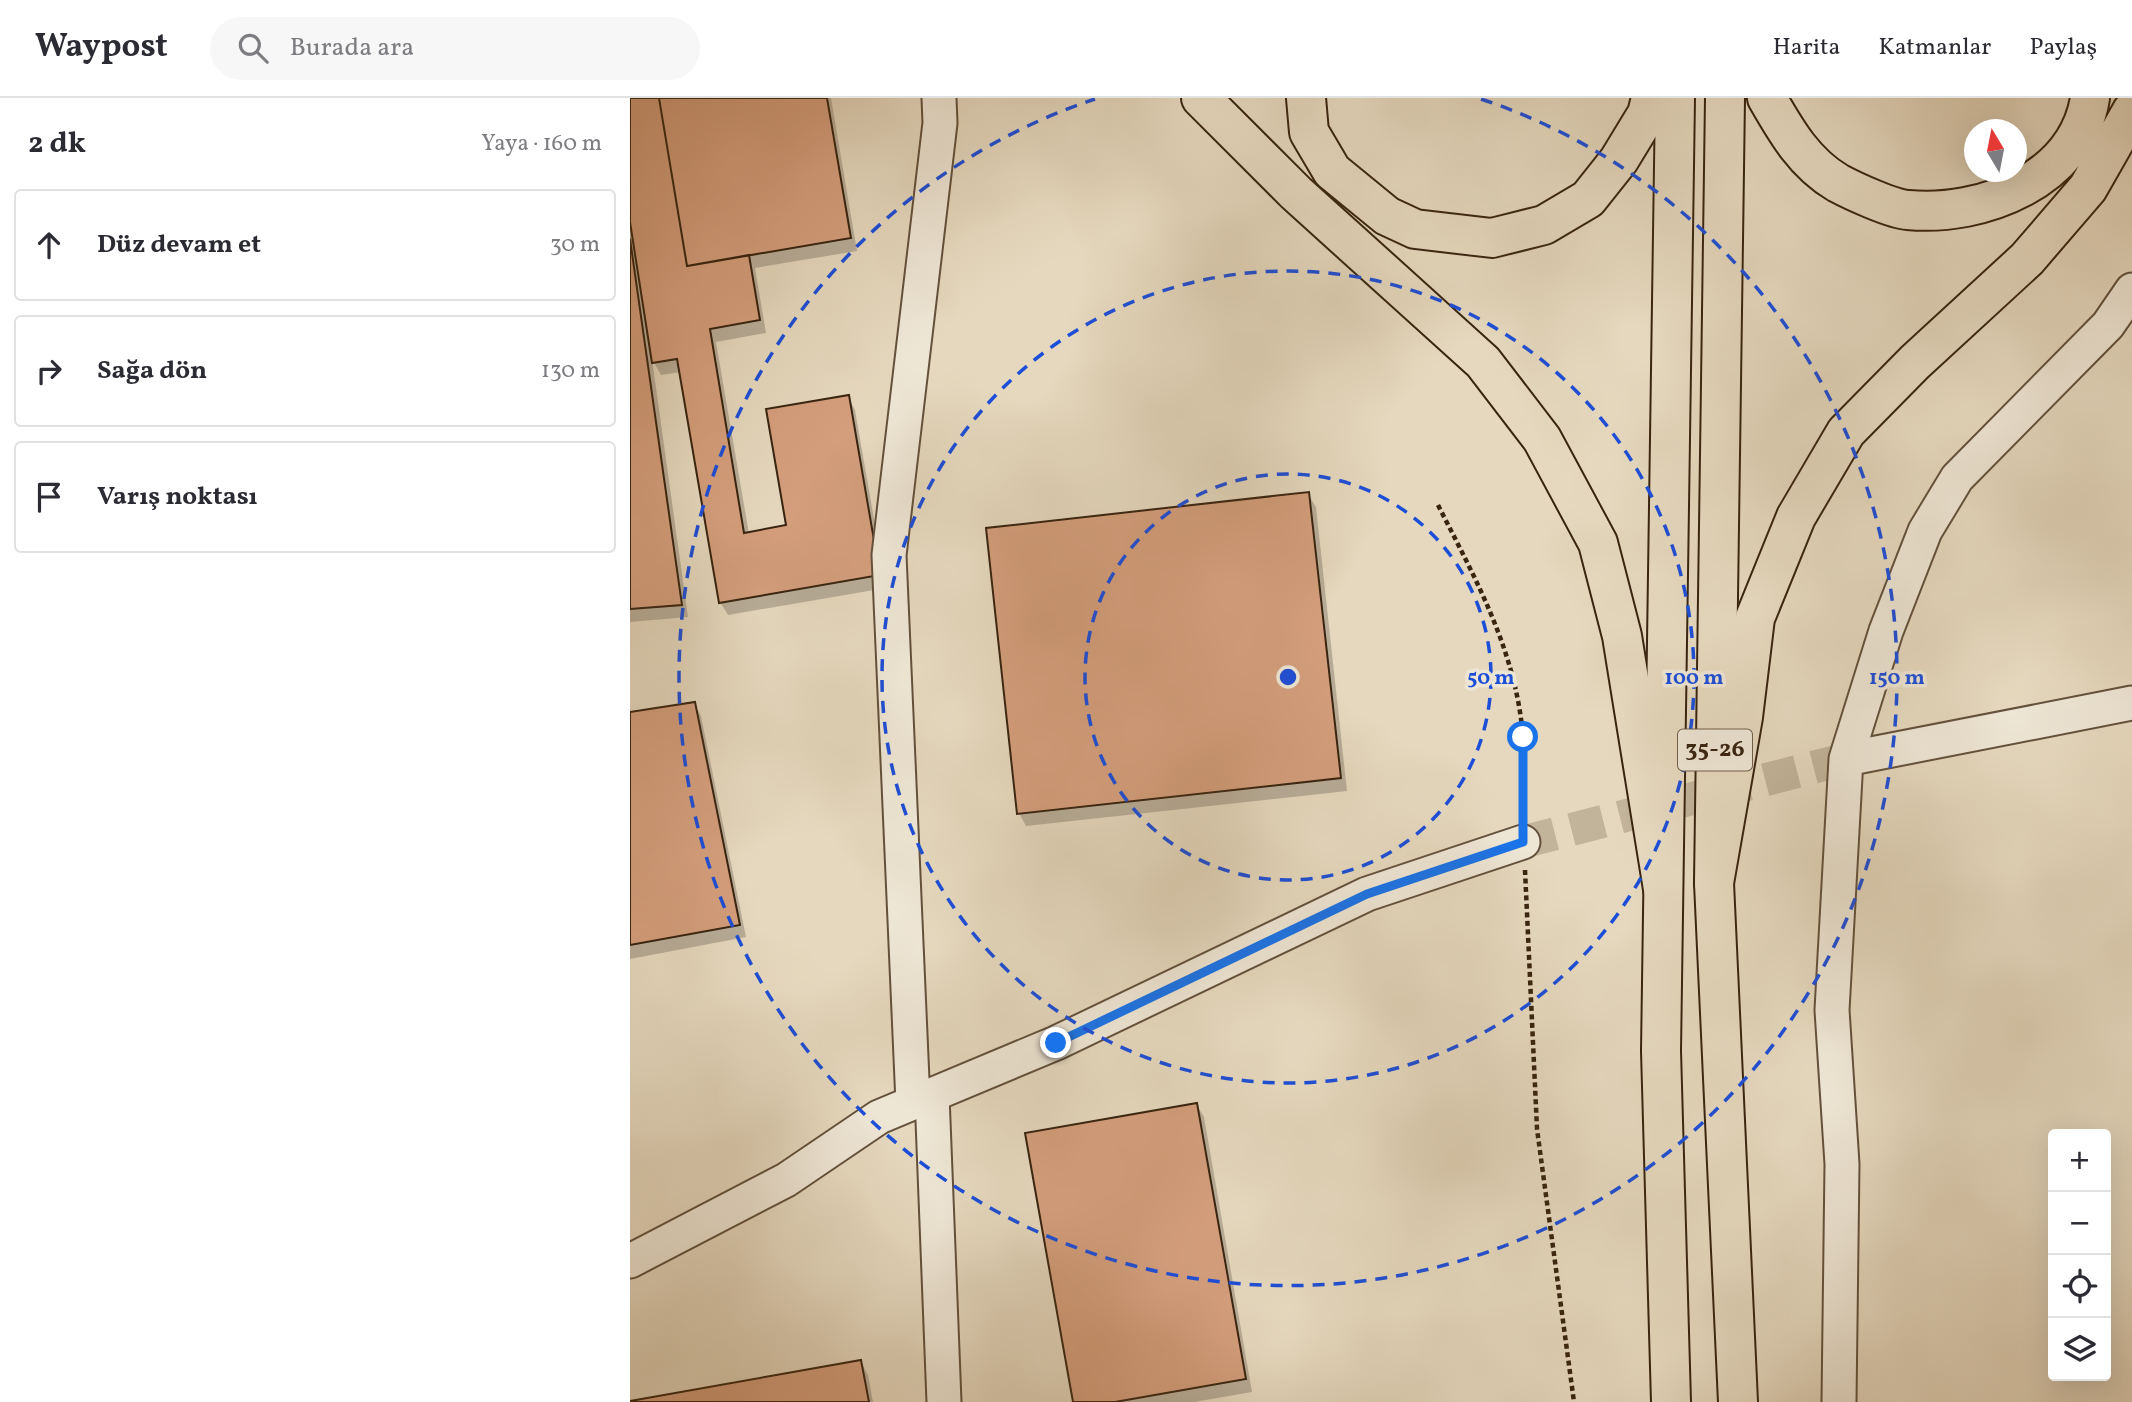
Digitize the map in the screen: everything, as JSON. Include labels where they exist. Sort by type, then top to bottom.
[{"type":"main road","points":[[1201,98],[1296,193],[1483,362],[1542,439],[1598,543],[1622,636],[1663,889]]},
{"type":"main road","points":[[1306,98],[1309,132],[1332,172],[1387,216],[1415,229],[1492,239],[1544,225],[1588,200],[1633,137],[1647,114],[1651,98]]},
{"type":"main road","name":"35-26","points":[[1671,1402],[1661,1051],[1675,98]]},
{"type":"main road","name":"35-26","points":[[1725,98],[1714,883],[1738,1402]]},
{"type":"main road","points":[[1767,98],[1785,131],[1807,160],[1838,183],[1905,210],[1951,211],[2009,196],[2060,161],[2088,111],[2090,98]]},
{"type":"main road","points":[[1714,883],[1743,717],[1755,618],[1796,517],[1846,432],[1915,362],[2027,259],[2088,188],[2132,111]]},
{"type":"street","points":[[939,98],[940,123],[889,555],[922,1099],[944,1402]]},
{"type":"street","points":[[1839,1402],[1842,1164],[1832,1010],[1846,759],[1886,631],[1925,531],[1957,478],[2108,325],[2132,290]]},
{"type":"street","points":[[1846,759],[2132,703]]},
{"type":"street","points":[[630,1261],[786,1180],[879,1117],[1056,1043],[1367,894],[1523,842]]},
{"type":"path","points":[[1438,505],[1495,619],[1508,657],[1523,737],[1523,842],[1537,1129],[1574,1402]]},
{"type":"building","points":[[630,98],[659,98],[687,266],[749,255],[760,320],[710,329],[744,533],[786,525],[766,409],[849,395],[880,575],[719,603],[677,359],[652,363],[630,222]]},
{"type":"building","points":[[659,98],[827,98],[851,238],[687,266]]},
{"type":"building","points":[[630,239],[682,605],[630,609]]},
{"type":"building","points":[[1309,492],[1341,778],[1017,814],[986,528]]},
{"type":"building","points":[[695,702],[740,925],[630,945],[630,712]]},
{"type":"building","points":[[1197,1103],[1246,1379],[1115,1402],[1073,1402],[1025,1133]]},
{"type":"building","points":[[861,1360],[869,1402],[630,1402],[630,1401]]},
{"type":"tunnel","points":[[1523,842],[1846,759]]},
{"type":"route","points":[[1056,1043],[1367,894],[1523,842],[1523,737]]}]
